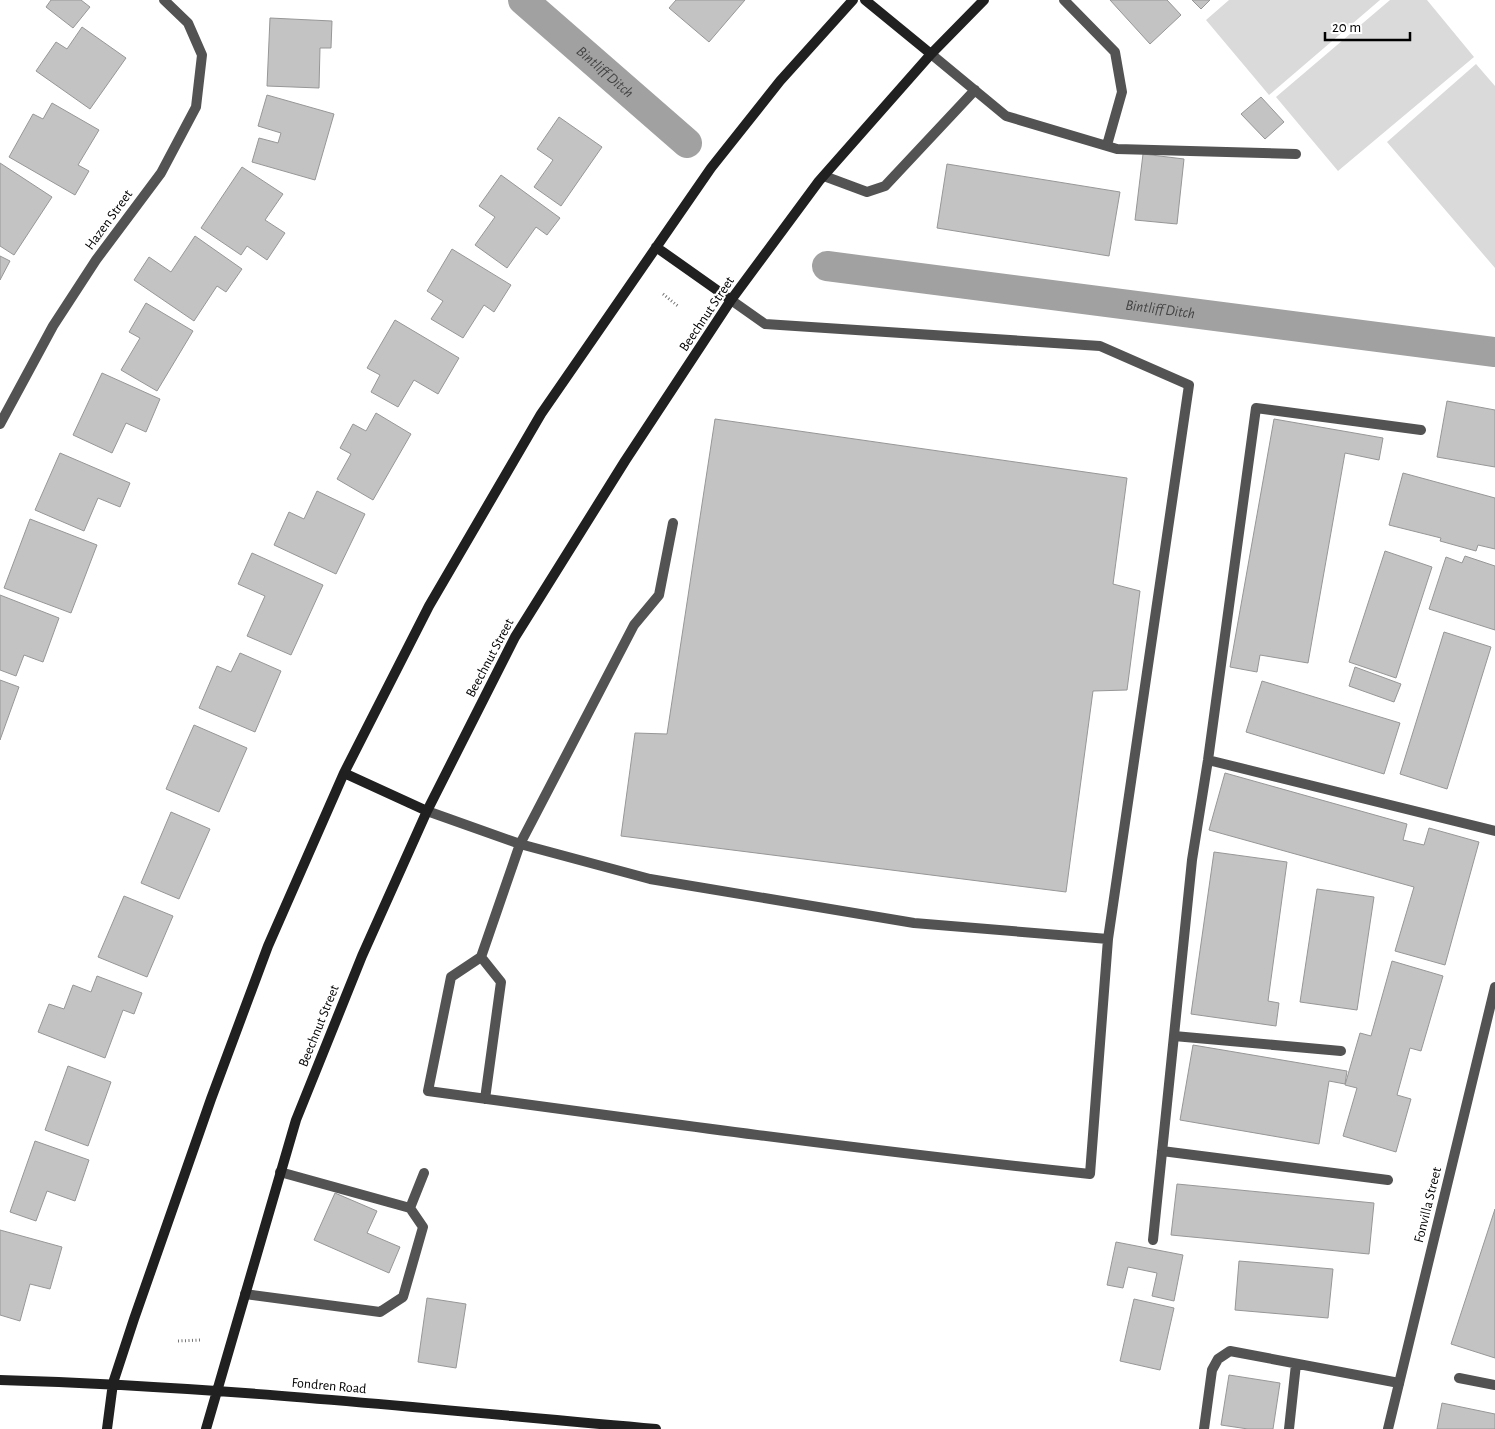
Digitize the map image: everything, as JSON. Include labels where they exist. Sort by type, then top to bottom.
[{"type":"main road","points":[[107,1429],[113,1383],[165,1228],[268,946],[344,773],[429,606],[541,414],[711,168],[780,81],[853,0]]},
{"type":"main road","points":[[865,0],[931,54]]},
{"type":"main road","name":"Beechnut Street","points":[[206,1429],[296,1120],[362,956],[427,812],[515,637],[625,461],[731,300],[824,176],[931,54],[984,0]]},
{"type":"main road","points":[[656,247],[731,300]]},
{"type":"main road","points":[[344,773],[427,812]]},
{"type":"main road","name":"Fondren Road","points":[[0,1380],[113,1383],[217,1390],[656,1429]]},
{"type":"street","name":"Hazen Street","points":[[0,424],[53,326],[96,260],[161,173],[196,107],[202,55],[188,23],[164,0]]},
{"type":"street","points":[[1064,0],[1115,52],[1122,92],[1107,146]]},
{"type":"street","points":[[931,54],[1006,116],[1107,146],[1118,148],[1296,154]]},
{"type":"street","points":[[824,176],[867,192],[885,186],[975,90]]},
{"type":"street","points":[[673,523],[659,594],[634,625],[520,844],[480,957],[451,978],[428,1091],[948,1158],[1090,1174],[1108,939],[1189,385],[1100,346],[765,324],[731,300]]},
{"type":"street","points":[[1153,1240],[1192,860],[1208,760],[1256,408],[1421,430]]},
{"type":"street","points":[[1208,760],[1495,831]]},
{"type":"street","points":[[427,812],[520,844],[650,879],[914,923],[1108,939]]},
{"type":"street","points":[[480,957],[501,982],[485,1099]]},
{"type":"street","name":"Fonvilla Street","points":[[1388,1429],[1495,987]]},
{"type":"street","points":[[1174,1036],[1341,1051]]},
{"type":"street","points":[[1162,1151],[1388,1180]]},
{"type":"street","points":[[244,1294],[380,1312],[403,1297],[423,1226],[410,1208],[280,1172]]},
{"type":"street","points":[[410,1208],[424,1173]]},
{"type":"street","points":[[1204,1429],[1212,1370],[1218,1359],[1230,1351],[1399,1383]]},
{"type":"street","points":[[1289,1429],[1296,1364]]},
{"type":"street","points":[[1459,1378],[1495,1385]]},
{"type":"path","points":[[662,294],[679,307]]},
{"type":"path","points":[[178,1341],[201,1340]]},
{"type":"shaded area","points":[[1229,0],[1380,0],[1269,95],[1206,20]]},
{"type":"shaded area","points":[[1390,0],[1427,0],[1474,57],[1338,171],[1276,97]]},
{"type":"shaded area","points":[[1476,64],[1495,86],[1495,268],[1387,142]]},
{"type":"building","points":[[51,0],[81,0],[90,7],[73,28],[46,7]]},
{"type":"building","points":[[676,0],[745,0],[709,42],[669,8]]},
{"type":"building","points":[[1110,0],[1167,0],[1181,15],[1150,44]]},
{"type":"building","points":[[1192,0],[1210,0],[1201,9]]},
{"type":"building","points":[[270,18],[332,21],[331,48],[320,48],[319,88],[267,86]]},
{"type":"building","points":[[82,27],[126,58],[90,109],[36,71],[56,42],[67,49]]},
{"type":"building","points":[[267,95],[334,114],[315,180],[252,162],[259,138],[278,143],[281,133],[258,126]]},
{"type":"building","points":[[1261,97],[1284,122],[1265,139],[1241,114]]},
{"type":"building","points":[[52,103],[99,130],[78,165],[89,171],[75,195],[9,157],[33,114],[43,119]]},
{"type":"building","points":[[559,117],[602,147],[561,206],[534,187],[553,160],[537,149]]},
{"type":"building","points":[[1143,154],[1184,159],[1177,224],[1135,220]]},
{"type":"building","points":[[0,163],[52,197],[14,255],[0,246]]},
{"type":"building","points":[[947,164],[1120,192],[1109,256],[937,228]]},
{"type":"building","points":[[242,167],[283,194],[265,220],[285,233],[267,260],[247,246],[241,255],[201,228]]},
{"type":"building","points":[[501,175],[560,218],[547,235],[536,227],[507,268],[475,245],[495,217],[479,206]]},
{"type":"building","points":[[195,236],[242,269],[226,292],[217,286],[194,321],[134,280],[149,257],[171,272]]},
{"type":"building","points":[[452,249],[511,285],[494,312],[484,305],[463,338],[431,319],[443,301],[427,291]]},
{"type":"building","points":[[0,256],[10,261],[0,280]]},
{"type":"building","points":[[146,303],[193,331],[157,391],[121,370],[140,338],[129,332]]},
{"type":"building","points":[[395,320],[459,358],[438,394],[414,380],[398,407],[371,392],[380,375],[367,368]]},
{"type":"building","points":[[102,373],[160,399],[146,432],[126,423],[112,453],[73,435]]},
{"type":"building","points":[[1447,401],[1495,410],[1495,467],[1437,457]]},
{"type":"building","points":[[376,413],[411,434],[373,500],[337,479],[351,454],[340,448],[353,424],[366,431]]},
{"type":"building","points":[[715,419],[1127,478],[1113,584],[1140,591],[1127,690],[1093,691],[1066,892],[621,836],[635,733],[667,734]]},
{"type":"building","points":[[1274,419],[1383,438],[1379,460],[1345,453],[1308,663],[1260,655],[1257,672],[1230,667]]},
{"type":"building","points":[[60,453],[130,483],[120,507],[98,498],[84,531],[35,510]]},
{"type":"building","points":[[1403,473],[1495,498],[1495,549],[1478,545],[1476,551],[1440,541],[1441,538],[1389,525]]},
{"type":"building","points":[[317,491],[365,514],[336,574],[274,545],[289,512],[304,519]]},
{"type":"building","points":[[30,519],[97,545],[71,613],[4,588]]},
{"type":"building","points":[[1385,551],[1432,567],[1396,678],[1349,662]]},
{"type":"building","points":[[252,553],[323,585],[291,655],[247,636],[265,596],[238,584]]},
{"type":"building","points":[[1465,556],[1495,566],[1495,630],[1429,609],[1446,557],[1462,563]]},
{"type":"building","points":[[0,595],[59,618],[43,662],[24,655],[16,676],[0,670]]},
{"type":"building","points":[[1444,632],[1491,647],[1447,789],[1400,774]]},
{"type":"building","points":[[240,653],[281,671],[255,732],[199,708],[217,666],[231,672]]},
{"type":"building","points":[[1355,667],[1401,684],[1394,702],[1349,686]]},
{"type":"building","points":[[0,680],[19,687],[0,740]]},
{"type":"building","points":[[1262,681],[1400,723],[1384,774],[1246,732]]},
{"type":"building","points":[[194,725],[247,748],[219,812],[166,789]]},
{"type":"building","points":[[1225,773],[1407,824],[1403,840],[1424,845],[1429,828],[1479,842],[1445,965],[1395,951],[1414,887],[1209,830]]},
{"type":"building","points":[[171,812],[210,829],[179,899],[141,883]]},
{"type":"building","points":[[1214,852],[1287,862],[1268,1001],[1279,1003],[1276,1026],[1191,1014]]},
{"type":"building","points":[[1317,889],[1374,897],[1357,1010],[1300,1002]]},
{"type":"building","points":[[124,896],[173,916],[147,977],[98,957]]},
{"type":"building","points":[[1392,961],[1443,976],[1421,1051],[1410,1048],[1397,1095],[1411,1099],[1396,1152],[1343,1136],[1357,1088],[1345,1085],[1360,1033],[1371,1036]]},
{"type":"building","points":[[97,976],[142,993],[134,1014],[123,1010],[105,1058],[38,1032],[49,1004],[64,1009],[73,985],[91,992]]},
{"type":"building","points":[[1193,1045],[1347,1071],[1345,1084],[1329,1081],[1319,1144],[1180,1120]]},
{"type":"building","points":[[68,1066],[111,1082],[88,1146],[45,1130]]},
{"type":"building","points":[[35,1141],[89,1160],[75,1201],[47,1191],[36,1221],[10,1212]]},
{"type":"building","points":[[1177,1184],[1374,1203],[1369,1254],[1171,1235]]},
{"type":"building","points":[[335,1193],[377,1211],[367,1233],[400,1247],[389,1273],[314,1240]]},
{"type":"building","points":[[1495,1209],[1495,1358],[1451,1344]]},
{"type":"building","points":[[0,1230],[62,1247],[50,1289],[30,1284],[20,1321],[0,1315]]},
{"type":"building","points":[[1116,1242],[1183,1255],[1174,1301],[1152,1296],[1157,1273],[1128,1267],[1123,1288],[1107,1285]]},
{"type":"building","points":[[1239,1261],[1333,1269],[1328,1318],[1235,1310]]},
{"type":"building","points":[[427,1298],[466,1304],[456,1368],[418,1362]]},
{"type":"building","points":[[1134,1299],[1174,1308],[1160,1370],[1120,1361]]},
{"type":"building","points":[[1229,1375],[1280,1383],[1273,1429],[1248,1429],[1221,1425]]},
{"type":"building","points":[[1442,1403],[1495,1414],[1495,1429],[1437,1429]]},
{"type":"waterway","name":"Bintliff Ditch","points":[[523,0],[687,143]]},
{"type":"waterway","name":"Bintliff Ditch","points":[[827,266],[1495,352]]}]
